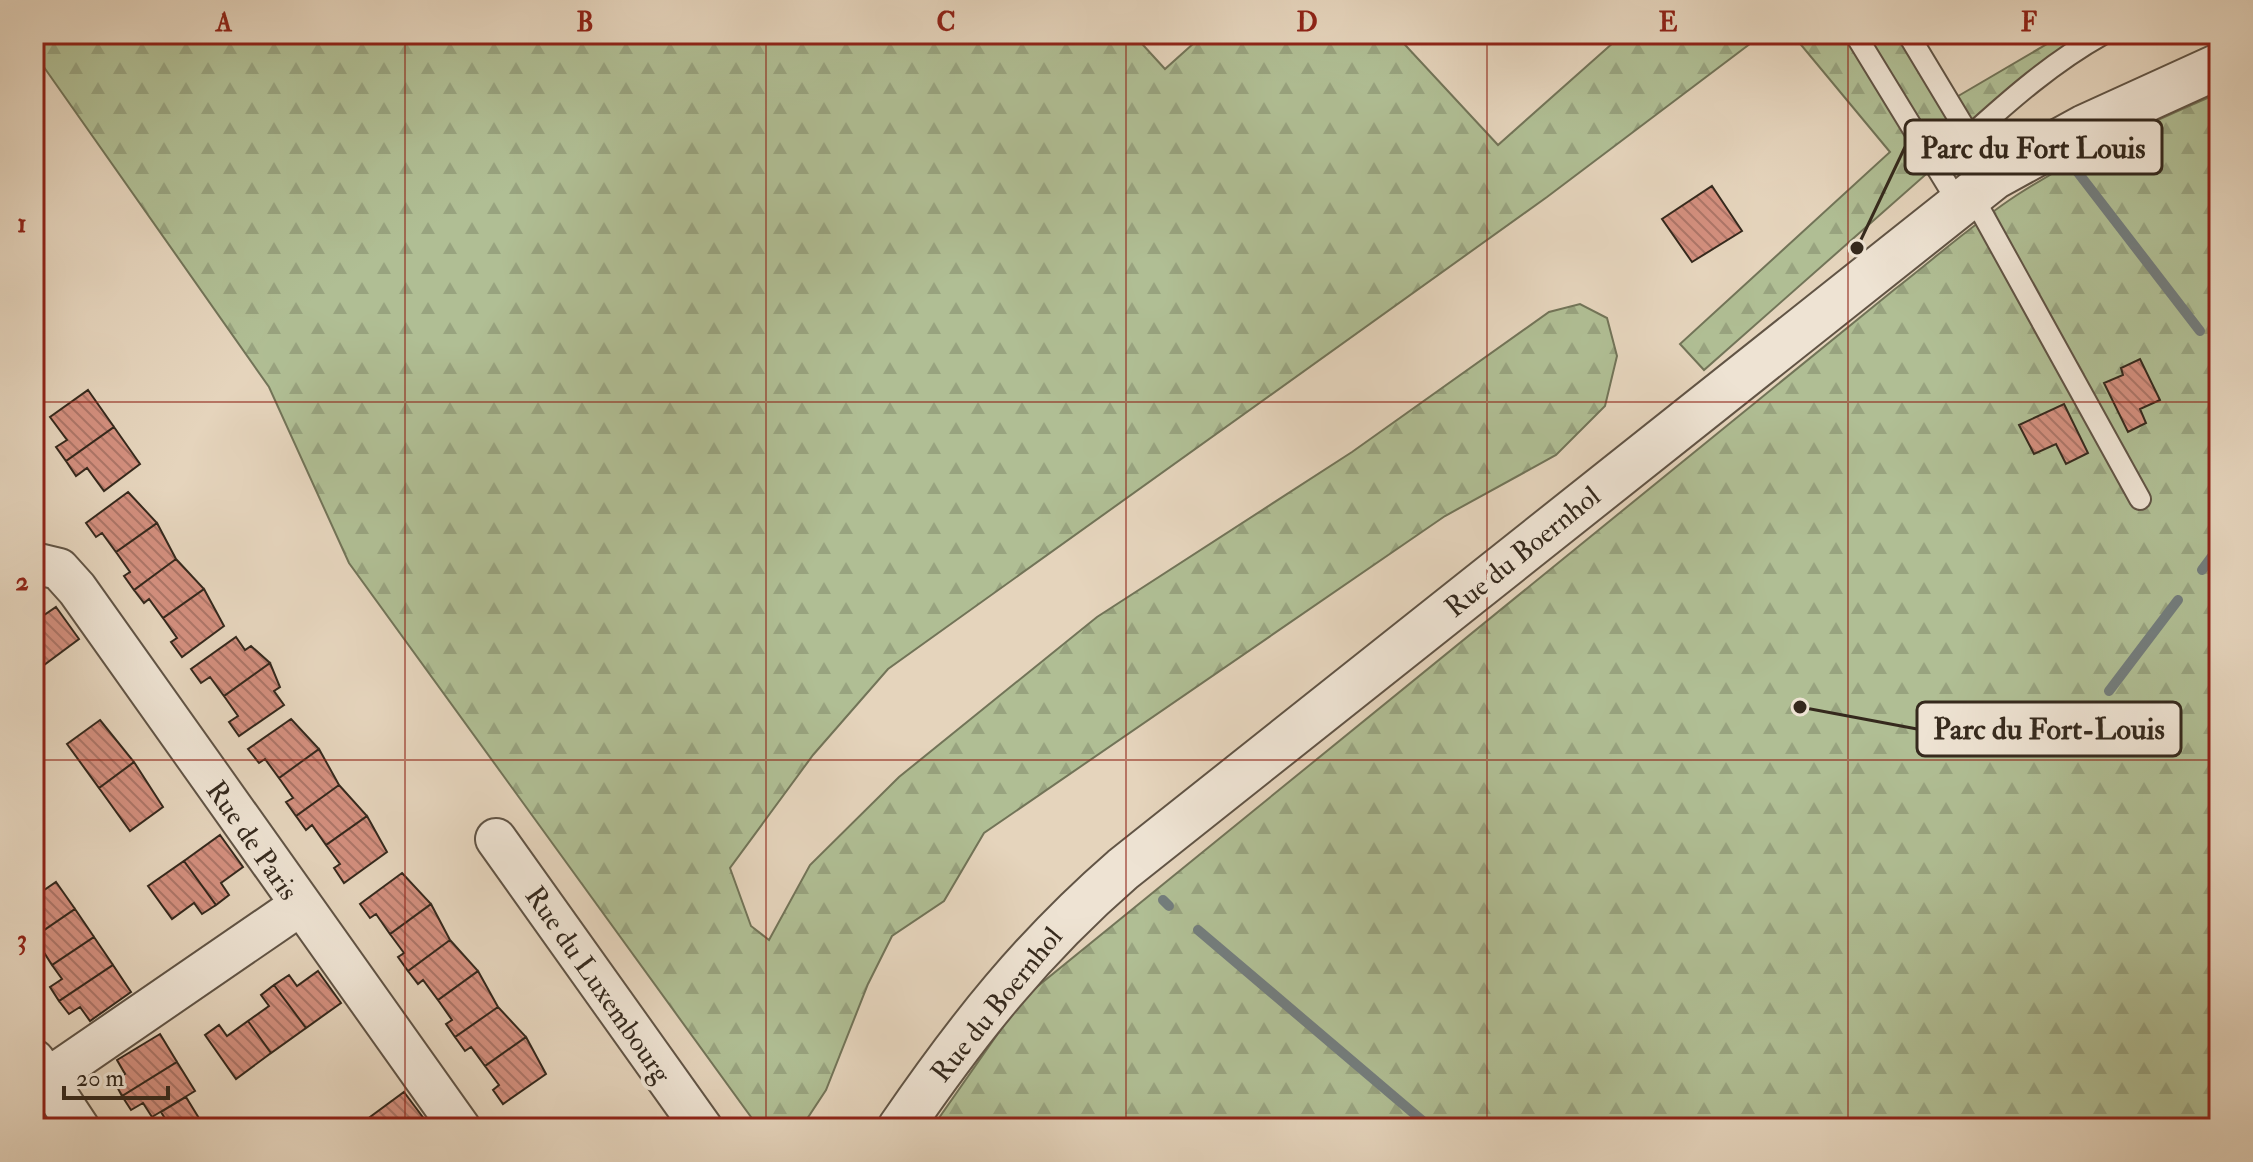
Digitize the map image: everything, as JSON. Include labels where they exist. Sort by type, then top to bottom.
[{"type":"street","name":"Rue du Boernhol","points":[[900,1128],[993,998],[1077,909],[1975,192],[2085,127],[2219,66]]},
{"type":"street","name":"Rue de Paris","points":[[36,562],[59,569],[77,589],[299,906],[460,1128]]},
{"type":"street","name":"Rue du Luxembourg","points":[[496,839],[702,1128]]},
{"type":"street","points":[[79,1128],[39,1076],[299,906]]},
{"type":"lane","points":[[1855,34],[1975,192],[2140,499]]},
{"type":"lane","points":[[1908,34],[1969,137],[1975,192]]},
{"type":"lane","points":[[1969,137],[2067,55],[2103,34]]},
{"type":"green space","points":[[34,34],[1133,34],[1165,69],[1204,34],[1395,34],[1498,145],[1623,34],[1763,34],[1547,197],[888,669],[813,755],[730,868],[751,926],[769,940],[810,865],[899,777],[1097,617],[1352,452],[1549,312],[1580,304],[1607,318],[1617,356],[1605,406],[1556,455],[1445,516],[984,833],[944,901],[892,936],[868,984],[826,1090],[801,1128],[759,1128],[349,563],[269,387],[34,53]]},
{"type":"green space","points":[[1792,34],[1907,34],[1948,102],[2064,34],[2085,34],[1704,370],[1680,344],[1890,152]]},
{"type":"green space","points":[[2219,93],[2219,1128],[932,1128],[1022,999],[1895,289],[1985,217],[2041,180],[2116,140]]},
{"type":"building","points":[[1712,186],[1742,231],[1692,262],[1662,219]]},
{"type":"building","points":[[2140,359],[2160,400],[2140,409],[2146,423],[2128,432],[2104,383],[2123,375],[2121,368]]},
{"type":"building","points":[[88,390],[114,427],[66,461],[56,447],[67,440],[50,417]]},
{"type":"building","points":[[2064,404],[2088,453],[2066,464],[2056,444],[2034,454],[2019,425]]},
{"type":"building","points":[[114,427],[140,464],[104,491],[87,468],[76,476],[66,461]]},
{"type":"building","points":[[128,492],[157,523],[116,552],[102,533],[96,537],[86,523]]},
{"type":"building","points":[[157,523],[176,559],[134,590],[124,576],[130,572],[116,552]]},
{"type":"building","points":[[176,559],[204,589],[163,618],[149,599],[144,603],[134,590]]},
{"type":"building","points":[[204,589],[224,626],[182,657],[171,642],[177,638],[163,618]]},
{"type":"building","points":[[56,607],[79,639],[44,665],[34,651],[34,622]]},
{"type":"building","points":[[236,637],[245,650],[251,646],[270,663],[224,696],[210,677],[201,683],[191,669]]},
{"type":"building","points":[[270,663],[280,687],[274,691],[284,705],[239,736],[229,722],[238,716],[224,696]]},
{"type":"building","points":[[291,719],[319,749],[279,778],[265,759],[259,763],[248,749]]},
{"type":"building","points":[[100,720],[134,762],[99,788],[67,744]]},
{"type":"building","points":[[319,749],[339,785],[296,816],[286,802],[293,798],[279,778]]},
{"type":"building","points":[[134,762],[163,807],[130,831],[99,788]]},
{"type":"building","points":[[339,785],[367,816],[326,845],[312,825],[306,830],[296,816]]},
{"type":"building","points":[[367,816],[387,852],[344,883],[334,868],[340,864],[326,845]]},
{"type":"building","points":[[220,835],[243,867],[221,883],[229,895],[216,905],[184,861]]},
{"type":"building","points":[[184,861],[216,905],[202,914],[194,903],[172,919],[148,886]]},
{"type":"building","points":[[402,873],[431,904],[390,934],[376,914],[370,918],[360,904]]},
{"type":"building","points":[[56,882],[75,909],[34,937],[34,897]]},
{"type":"building","points":[[431,904],[450,940],[408,971],[398,957],[404,953],[390,934]]},
{"type":"building","points":[[75,909],[94,937],[52,965],[43,951],[34,957],[34,937]]},
{"type":"building","points":[[94,937],[113,965],[59,1001],[50,987],[62,979],[52,965]]},
{"type":"building","points":[[450,940],[478,971],[438,1000],[423,980],[418,984],[408,971]]},
{"type":"building","points":[[113,965],[131,992],[90,1021],[80,1007],[69,1014],[59,1001]]},
{"type":"building","points":[[318,971],[341,1003],[306,1028],[274,985],[289,975],[297,986]]},
{"type":"building","points":[[478,971],[498,1007],[455,1037],[446,1024],[452,1020],[438,1000]]},
{"type":"building","points":[[274,985],[306,1028],[271,1053],[248,1021],[269,1006],[261,995]]},
{"type":"building","points":[[498,1007],[526,1037],[485,1066],[471,1047],[465,1051],[455,1037]]},
{"type":"building","points":[[248,1021],[271,1053],[236,1079],[205,1035],[219,1025],[227,1036]]},
{"type":"building","points":[[160,1034],[177,1062],[122,1096],[114,1081],[125,1074],[117,1060]]},
{"type":"building","points":[[526,1037],[546,1074],[503,1104],[493,1090],[499,1085],[485,1066]]},
{"type":"building","points":[[177,1062],[195,1091],[152,1117],[143,1103],[131,1110],[122,1096]]},
{"type":"building","points":[[404,1092],[428,1124],[423,1128],[377,1128],[370,1117]]},
{"type":"building","points":[[186,1097],[205,1128],[171,1128],[161,1112]]},
{"type":"waterway","points":[[2076,170],[2200,331]]},
{"type":"waterway","points":[[2202,570],[2219,547]]},
{"type":"waterway","points":[[2109,691],[2178,600]]},
{"type":"waterway","points":[[1163,900],[1169,906]]},
{"type":"waterway","points":[[1198,930],[1431,1128]]},
{"type":"place","name":"Parc du Fort Louis","points":[[1857,248]]},
{"type":"place","name":"Parc du Fort-Louis","points":[[1800,707]]}]
